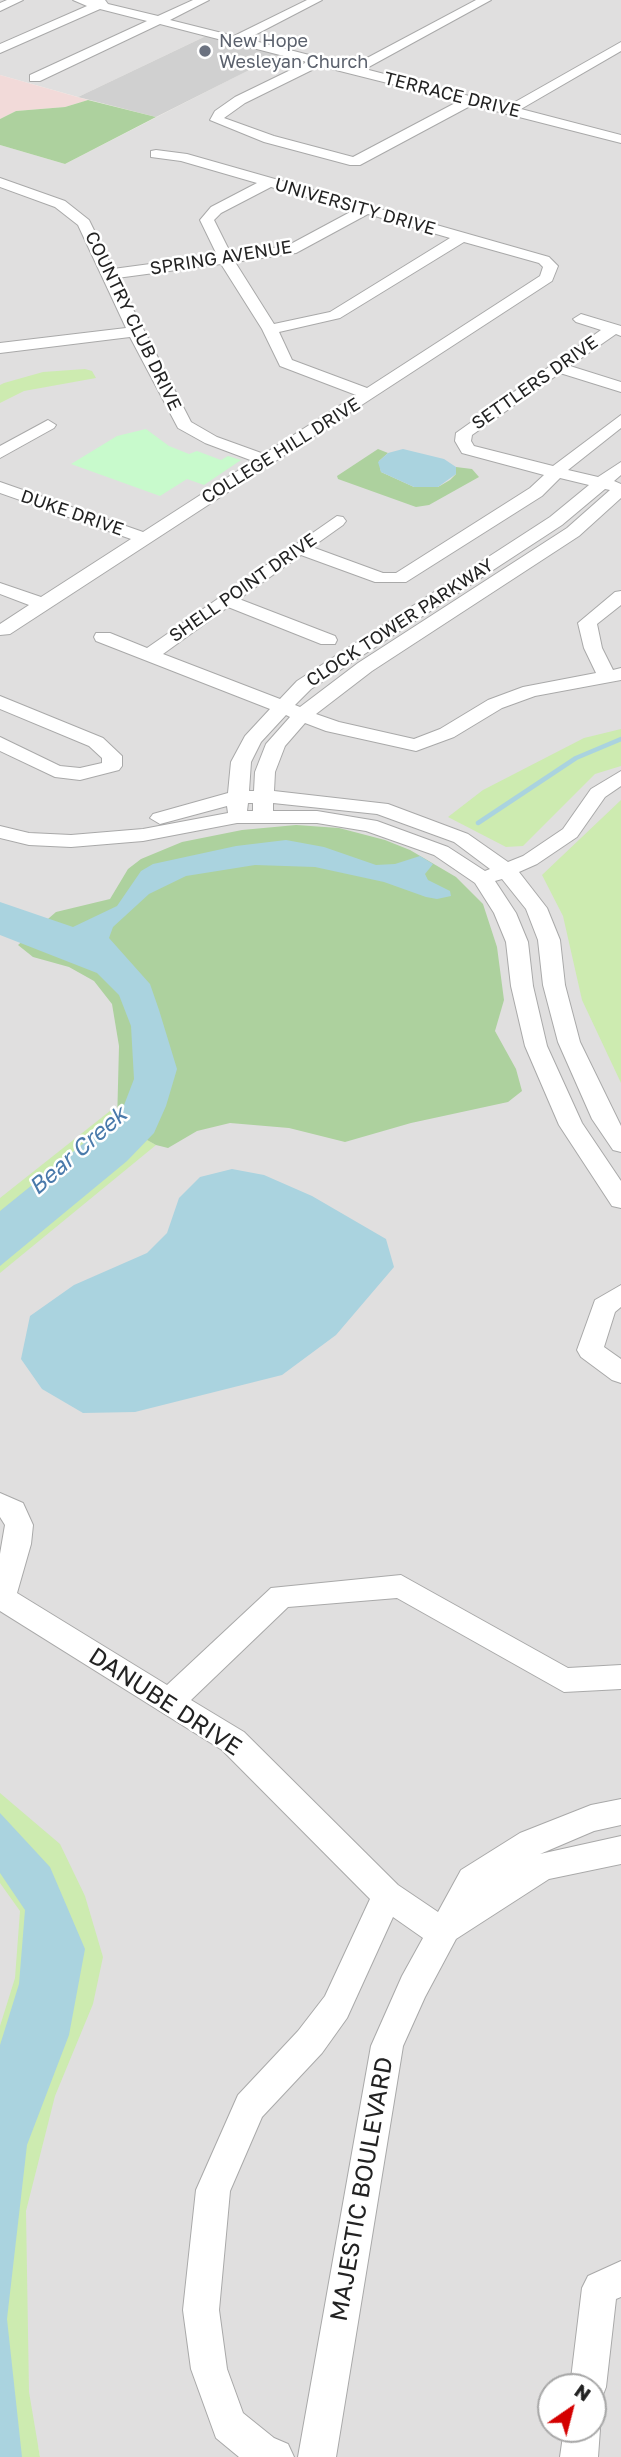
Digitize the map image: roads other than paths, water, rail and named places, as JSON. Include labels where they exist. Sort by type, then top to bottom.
[{"type":"street","points":[[0,8],[17,0]]},
{"type":"street","name":"TERRACE DRIVE","points":[[79,0],[105,3],[159,20],[621,139]]},
{"type":"street","points":[[35,78],[203,0]]},
{"type":"street","points":[[236,40],[316,0]]},
{"type":"street","points":[[354,70],[485,0]]},
{"type":"street","points":[[0,49],[105,3]]},
{"type":"street","points":[[510,110],[621,46]]},
{"type":"street","points":[[319,61],[240,100],[220,114],[217,120],[269,139],[355,162],[471,100]]},
{"type":"street","name":"UNIVERSITY DRIVE","points":[[156,154],[182,157],[544,260],[551,266]]},
{"type":"street","name":"COUNTRY CLUB DRIVE","points":[[0,182],[60,204],[84,223],[135,332],[184,425],[203,436],[265,460]]},
{"type":"street","points":[[269,182],[216,210],[206,220],[227,261],[270,329],[286,363],[370,394]]},
{"type":"street","name":"SPRING AVENUE","points":[[110,274],[227,261],[291,250],[365,210]]},
{"type":"street","points":[[270,329],[335,315],[462,237]]},
{"type":"street","name":"COLLEGE HILL DRIVE","points":[[3,630],[547,278],[551,266]]},
{"type":"street","points":[[581,319],[617,330]]},
{"type":"street","name":"SETTLERS DRIVE","points":[[617,330],[464,433],[463,441],[468,449],[500,459],[559,471],[621,489]]},
{"type":"street","points":[[0,348],[135,332]]},
{"type":"street","points":[[558,368],[621,387]]},
{"type":"street","points":[[299,548],[381,578],[400,578],[502,515],[621,420]]},
{"type":"street","points":[[0,453],[48,425]]},
{"type":"street","name":"CLOCK TOWER PARKWAY","points":[[236,807],[241,762],[252,740],[281,708],[335,663],[556,521],[621,467]]},
{"type":"street","name":"DUKE DRIVE","points":[[0,488],[144,538]]},
{"type":"street","name":"CLOCK TOWER PARKWAY","points":[[263,806],[265,772],[276,744],[302,715],[375,660],[509,576],[573,531],[621,489]]},
{"type":"street","name":"SHELL POINT DRIVE","points":[[149,655],[337,522]]},
{"type":"street","points":[[0,588],[43,604]]},
{"type":"street","points":[[103,637],[333,727],[416,745],[447,733],[495,704],[519,695],[615,676],[593,648],[587,623],[621,596]]},
{"type":"street","points":[[228,601],[328,640]]},
{"type":"street","points":[[0,702],[96,742],[112,755],[112,766],[80,774],[55,771],[0,743]]},
{"type":"street","points":[[483,879],[530,860],[570,833],[598,793],[621,777]]},
{"type":"street","points":[[0,832],[29,839],[71,841],[143,835],[236,807],[322,799],[381,808],[461,838],[506,870],[536,908],[549,940],[555,985],[569,1042],[604,1119],[621,1144]]},
{"type":"street","points":[[263,806],[370,825],[441,851],[483,879],[505,913],[517,942],[522,986],[536,1046],[571,1125],[621,1200]]},
{"type":"street","points":[[571,1125],[604,1119]]},
{"type":"street","points":[[621,1294],[604,1307],[590,1350],[621,1373]]},
{"type":"street","name":"DANUBE DRIVE","points":[[0,1504],[13,1511],[19,1525],[17,1544],[1,1597],[233,1741],[387,1895],[441,1932]]},
{"type":"street","points":[[170,1702],[281,1596],[401,1586],[564,1680],[621,1677]]},
{"type":"street","name":"MAJESTIC BOULEVARD","points":[[317,2457],[387,2046],[441,1932],[472,1880],[531,1843],[591,1818],[621,1812]]},
{"type":"street","points":[[441,1932],[542,1867],[621,1850]]},
{"type":"street","points":[[275,2457],[265,2455],[229,2425],[209,2370],[201,2310],[213,2190],[250,2106],[310,2042],[336,2007],[387,1895]]},
{"type":"street","points":[[591,2373],[610,2284]]},
{"type":"water","points":[[403,449],[444,459],[456,467],[456,474],[438,487],[414,487],[381,472],[378,462],[388,453]]},
{"type":"water","name":"Bear Creek","points":[[286,840],[324,847],[376,865],[395,864],[420,856],[433,864],[425,874],[428,880],[450,891],[451,896],[437,899],[426,897],[384,882],[315,867],[255,865],[186,876],[149,894],[113,927],[109,938],[150,984],[159,1010],[177,1069],[166,1106],[154,1133],[127,1161],[0,1266],[0,1211],[121,1113],[134,1079],[131,1026],[119,995],[97,973],[0,935],[0,902],[73,927],[117,906],[141,871],[153,864],[236,846]]},
{"type":"water","points":[[232,1169],[264,1175],[312,1196],[386,1239],[394,1267],[336,1335],[282,1375],[135,1412],[83,1413],[42,1389],[21,1359],[30,1316],[74,1285],[147,1253],[167,1233],[179,1198],[200,1177]]},
{"type":"water","points":[[0,1813],[50,1867],[85,1949],[69,2035],[27,2145],[7,2319],[22,2457],[0,2457],[0,2045],[19,1984],[25,1910],[0,1873]]},
{"type":"waterway","points":[[478,823],[576,758],[621,739]]},
{"type":"place","name":"New Hope Wesleyan Church","points":[[205,51]]}]
